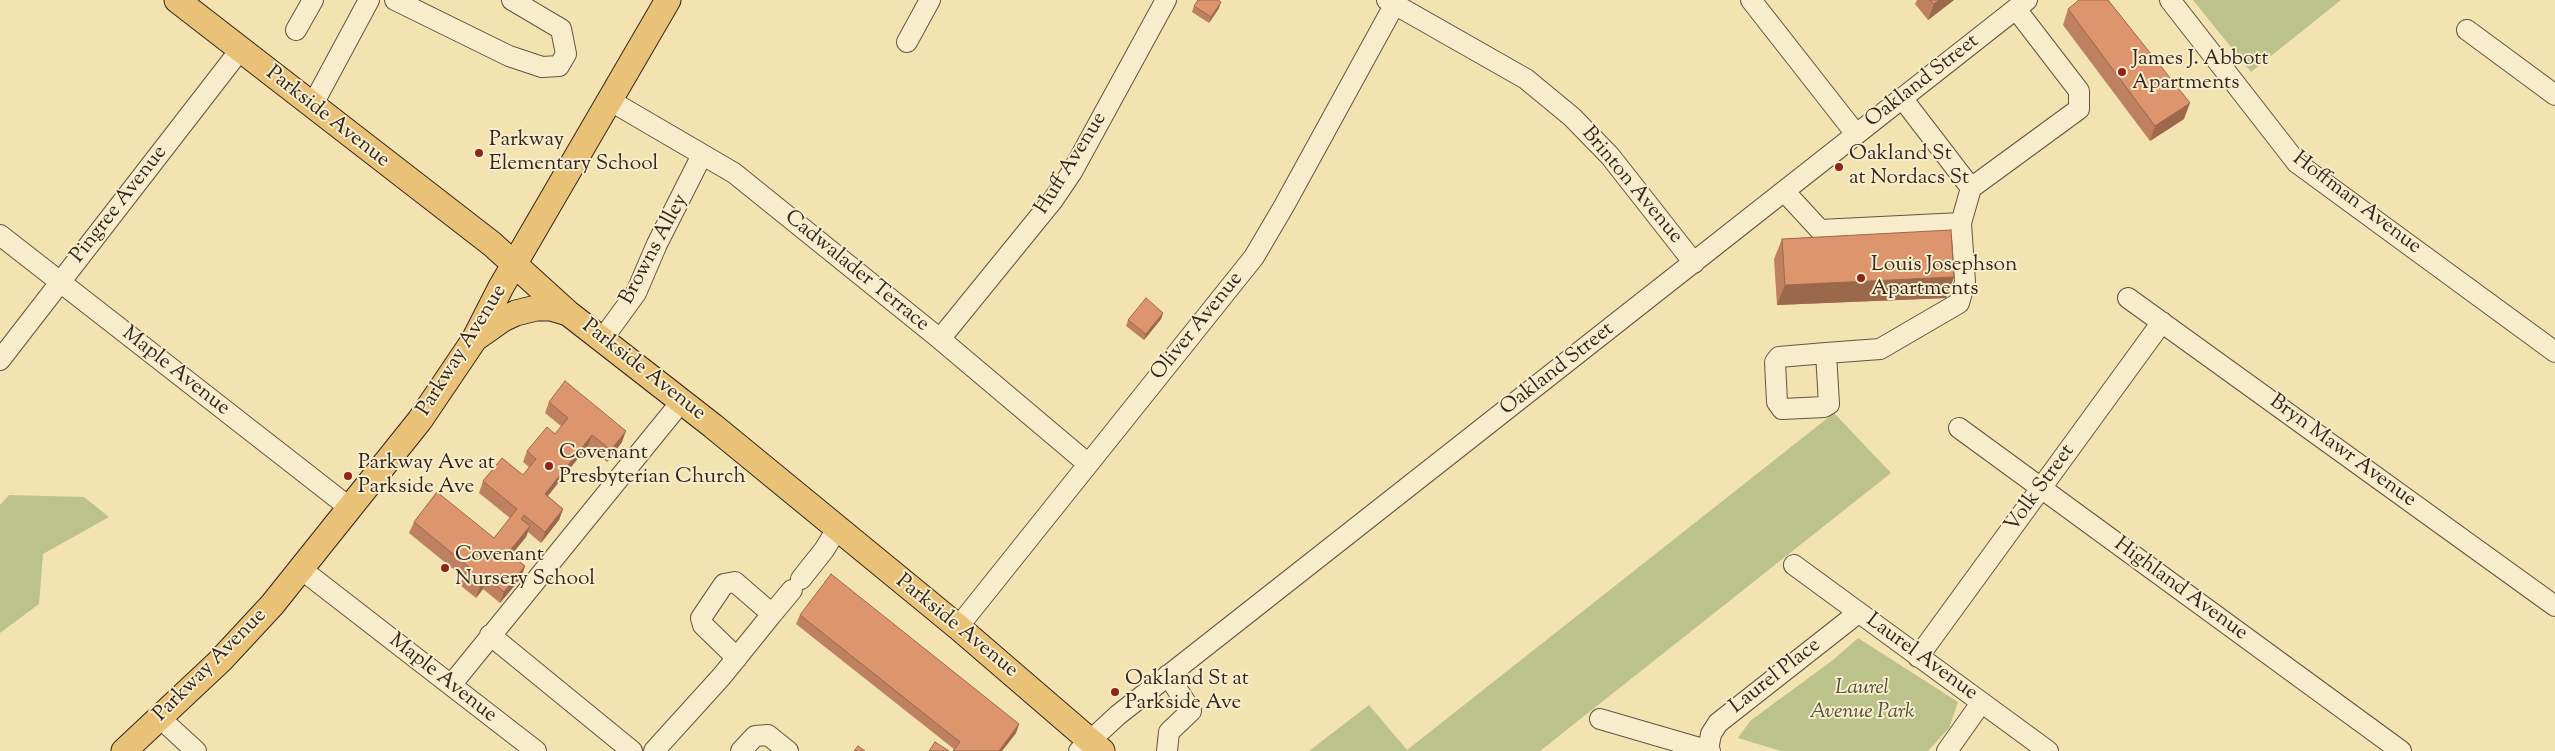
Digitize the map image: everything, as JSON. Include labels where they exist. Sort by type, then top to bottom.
[{"type":"main road","name":"Parkside Avenue","points":[[177,0],[515,264],[568,314],[681,402],[958,627],[1090,747]]},
{"type":"main road","name":"Parkway Avenue","points":[[124,751],[220,661],[301,569],[420,420],[474,340],[501,287],[668,0]]},
{"type":"main road","points":[[474,340],[503,319],[516,313],[536,308],[551,308],[568,314]]},
{"type":"street","points":[[296,30],[313,0]]},
{"type":"street","points":[[312,106],[369,0]]},
{"type":"street","points":[[395,0],[509,56],[542,67],[559,66],[566,54],[561,29],[512,0]]},
{"type":"street","points":[[908,42],[930,0]]},
{"type":"street","name":"Huff Avenue","points":[[940,339],[1058,193],[1166,0]]},
{"type":"street","points":[[1751,0],[1856,134]]},
{"type":"street","name":"Hoffman Avenue","points":[[2170,0],[2297,163],[2555,352]]},
{"type":"street","name":"Brinton Avenue","points":[[1393,1],[1526,79],[1572,117],[1610,156],[1694,263]]},
{"type":"street","name":"Oliver Avenue","points":[[958,627],[1087,463],[1254,257],[1284,206],[1393,1]]},
{"type":"street","points":[[1826,353],[1880,349],[1959,303],[1965,282],[1962,223],[1970,188],[2080,108],[2080,91],[2040,41],[2021,5]]},
{"type":"street","name":"Oakland Street","points":[[1090,747],[1168,675],[2021,5]]},
{"type":"street","points":[[2467,30],[2555,95]]},
{"type":"street","name":"Pingree Avenue","points":[[0,360],[240,50]]},
{"type":"street","points":[[1902,98],[1970,188]]},
{"type":"street","name":"Cadwalader Terrace","points":[[609,100],[734,173],[940,339],[1087,463]]},
{"type":"street","name":"Browns Alley","points":[[601,340],[636,293],[657,244],[702,155]]},
{"type":"street","points":[[1784,191],[1820,230],[1962,223]]},
{"type":"street","name":"Maple Avenue","points":[[0,235],[350,508]]},
{"type":"street","name":"Bryn Mawr Avenue","points":[[2128,298],[2555,606]]},
{"type":"street","name":"Volk Street","points":[[1918,657],[2162,322]]},
{"type":"street","points":[[451,685],[681,402]]},
{"type":"street","name":"Highland Avenue","points":[[1959,428],[2401,751]]},
{"type":"street","points":[[654,751],[737,658],[824,550],[838,529]]},
{"type":"street","name":"Laurel Avenue","points":[[1794,565],[2048,751]]},
{"type":"street","name":"Maple Avenue","points":[[301,569],[536,751]]},
{"type":"street","points":[[737,658],[704,625],[701,618],[724,584],[735,582],[772,614]]},
{"type":"street","name":"Laurel Place","points":[[1600,719],[1709,751],[1711,734],[1718,723],[1858,613]]},
{"type":"street","points":[[490,635],[632,751]]},
{"type":"street","points":[[1167,751],[1170,732],[1191,711],[1168,675]]},
{"type":"street","points":[[1947,751],[1981,703]]},
{"type":"street","points":[[160,718],[196,751]]},
{"type":"street","points":[[741,751],[755,736],[768,735],[788,751]]},
{"type":"green space","points":[[2193,0],[2341,0],[2251,72]]},
{"type":"green space","points":[[1834,413],[1891,473],[1540,751],[1309,751],[1369,705],[1407,750]]},
{"type":"green space","points":[[9,495],[84,497],[109,517],[43,554],[39,604],[0,633],[0,505]]},
{"type":"green space","name":"Laurel Avenue Park","points":[[1858,638],[1958,702],[1949,728],[1928,751],[1781,751],[1738,738],[1750,721],[1833,660]]},
{"type":"building","points":[[1198,0],[1218,0],[1221,2],[1211,17],[1194,6]]},
{"type":"building","points":[[1930,0],[1939,0],[1934,4]]},
{"type":"building","name":"James J. Abbott Apartments","points":[[2079,0],[2108,0],[2190,103],[2155,126],[2068,9]]},
{"type":"building","points":[[1951,230],[1954,277],[1785,285],[1782,239]]},
{"type":"building","points":[[1146,298],[1163,313],[1146,334],[1128,320]]},
{"type":"building","points":[[565,381],[626,431],[611,450],[592,435],[545,494],[563,509],[545,532],[524,515],[521,519],[530,526],[508,553],[525,566],[504,592],[487,577],[480,586],[465,574],[470,568],[414,522],[437,492],[494,538],[517,509],[483,481],[502,458],[523,475],[536,459],[527,451],[547,427],[555,434],[568,418],[549,402]]},
{"type":"building","points":[[831,574],[1019,724],[999,751],[953,751],[960,742],[800,615]]},
{"type":"building","points":[[935,742],[949,751],[929,751]]},
{"type":"building","points":[[858,746],[865,751],[854,751]]},
{"type":"place","name":"James J. Abbott Apartments","points":[[2122,72]]},
{"type":"place","name":"Parkway Elementary School","points":[[479,153]]},
{"type":"place","name":"Oakland St at Nordacs St","points":[[1839,167]]},
{"type":"place","name":"Louis Josephson Apartments","points":[[1861,278]]},
{"type":"place","name":"Covenant Presbyterian Church","points":[[549,466]]},
{"type":"place","name":"Parkway Ave at Parkside Ave","points":[[348,476]]},
{"type":"place","name":"Covenant Nursery School","points":[[445,568]]},
{"type":"place","name":"Oakland St at Parkside Ave","points":[[1115,692]]}]
